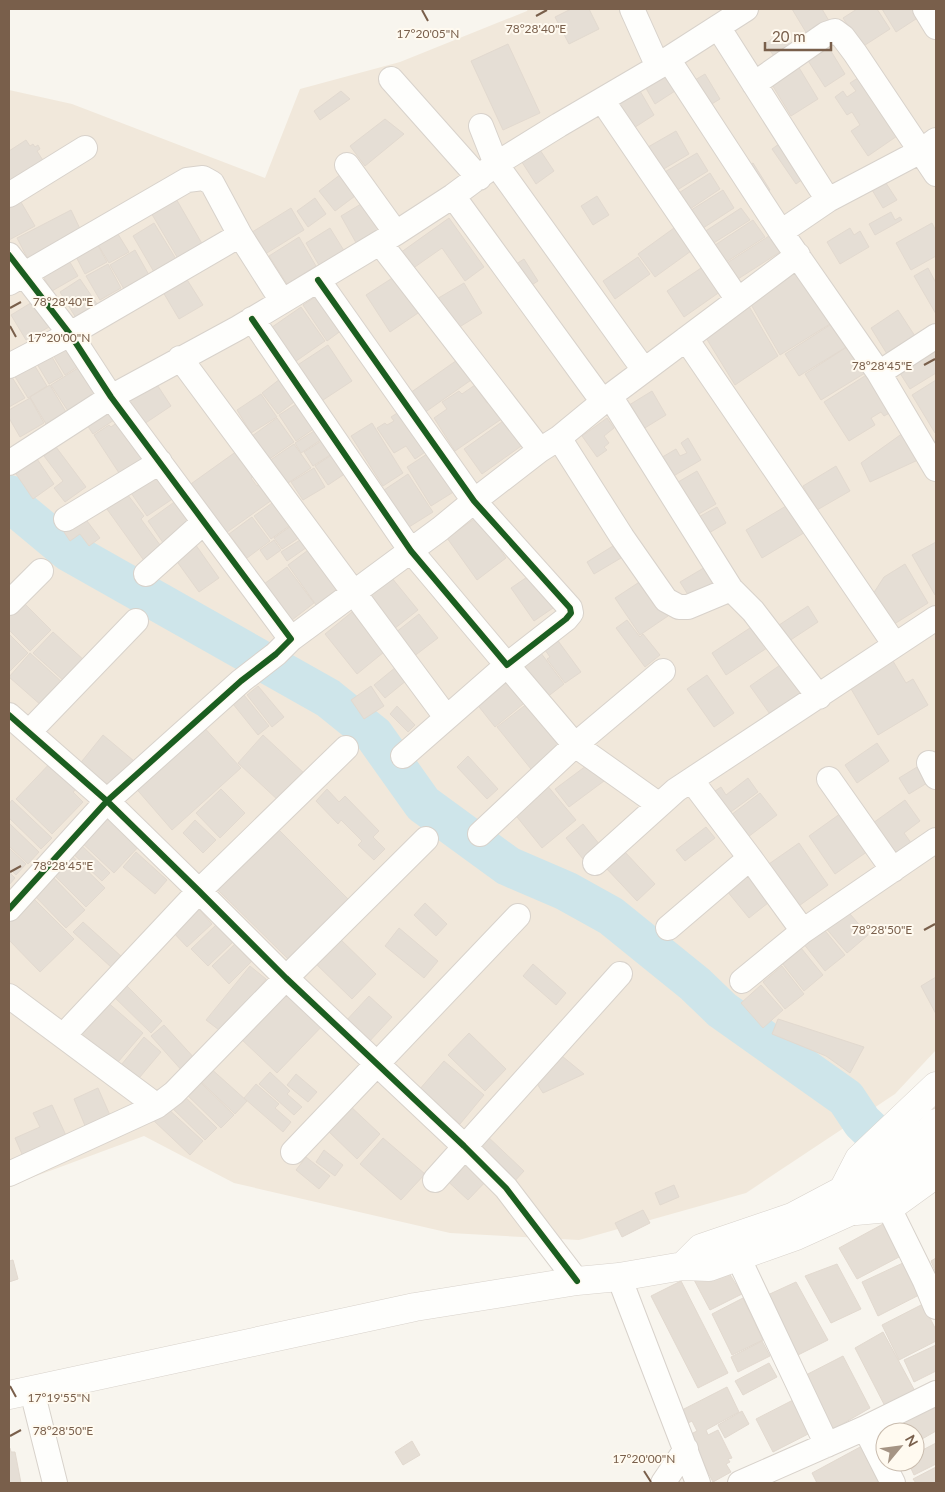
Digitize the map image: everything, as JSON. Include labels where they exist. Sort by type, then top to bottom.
[{"type":"main road","points":[[20,1393],[415,1307],[577,1280],[619,1277],[682,1266],[709,1267],[738,1258],[796,1236],[848,1201],[863,1167],[914,1107],[936,1086]]},
{"type":"main road","points":[[863,1167],[930,1130],[936,1123]]},
{"type":"main road","points":[[889,1203],[936,1150]]},
{"type":"main road","points":[[682,1266],[701,1248],[792,1217],[848,1201],[889,1203],[936,1174]]},
{"type":"street","points":[[632,9],[663,63],[879,373],[936,469]]},
{"type":"street","points":[[10,462],[111,397],[252,319],[388,238],[454,196],[487,171],[663,63],[746,9]]},
{"type":"street","points":[[925,9],[936,27]]},
{"type":"street","points":[[718,27],[828,200]]},
{"type":"street","points":[[754,84],[826,34],[835,31],[843,37],[929,145],[936,174]]},
{"type":"street","points":[[391,79],[487,171],[644,370]]},
{"type":"street","points":[[602,100],[738,300]]},
{"type":"street","points":[[481,126],[487,171]]},
{"type":"street","points":[[781,232],[828,200],[929,145]]},
{"type":"street","points":[[9,195],[85,148]]},
{"type":"street","points":[[347,165],[388,238],[622,537],[666,600],[679,607],[688,607],[731,589]]},
{"type":"street","points":[[16,278],[187,180],[203,178],[212,183],[240,235],[282,301]]},
{"type":"street","points":[[454,196],[606,399],[731,589],[752,611],[819,697]]},
{"type":"street","points":[[9,366],[70,334],[240,235]]},
{"type":"street","points":[[9,255],[16,278],[70,334],[111,397],[204,522],[284,646]]},
{"type":"street","points":[[9,909],[106,801],[241,681],[606,399],[798,255]]},
{"type":"street","points":[[318,280],[474,501],[570,608],[571,613],[566,619],[507,665],[403,756]]},
{"type":"street","points":[[252,319],[411,551],[575,745],[658,804]]},
{"type":"street","points":[[879,373],[936,336]]},
{"type":"street","points":[[686,339],[895,645]]},
{"type":"street","points":[[180,358],[446,717]]},
{"type":"street","points":[[66,519],[160,462]]},
{"type":"street","points":[[146,574],[204,522]]},
{"type":"street","points":[[9,604],[41,570]]},
{"type":"street","points":[[595,863],[658,804],[676,790],[936,618]]},
{"type":"street","points":[[136,621],[15,724],[106,801],[200,891],[286,978],[464,1146],[506,1188],[577,1280]]},
{"type":"street","points":[[480,834],[575,745],[663,671]]},
{"type":"street","points":[[63,1036],[200,891],[346,748]]},
{"type":"street","points":[[829,778],[893,870]]},
{"type":"street","points":[[692,781],[803,931]]},
{"type":"street","points":[[9,1174],[157,1106],[174,1094],[286,978],[426,839]]},
{"type":"street","points":[[742,981],[803,931],[936,840]]},
{"type":"street","points":[[668,928],[750,858]]},
{"type":"street","points":[[293,1152],[518,916]]},
{"type":"street","points":[[435,1180],[620,974]]},
{"type":"street","points":[[9,996],[157,1106]]},
{"type":"street","points":[[889,1203],[936,1307]]},
{"type":"street","points":[[738,1258],[827,1445]]},
{"type":"street","points":[[619,1277],[698,1483]]},
{"type":"street","points":[[20,1393],[55,1483]]},
{"type":"street","points":[[753,1481],[936,1393]]},
{"type":"street","points":[[865,1428],[893,1483]]},
{"type":"street","points":[[663,1483],[686,1449]]},
{"type":"shaded area","points":[[528,9],[936,9],[936,1050],[895,1094],[746,1193],[579,1240],[450,1233],[234,1183],[144,1136],[9,1186],[9,90],[72,104],[265,178],[300,89],[400,62]]},
{"type":"building","points":[[571,9],[589,9],[599,29],[569,44],[555,17]]},
{"type":"building","points":[[792,9],[822,9],[832,26],[810,39]]},
{"type":"building","points":[[857,9],[877,9],[890,29],[862,47],[843,18]]},
{"type":"building","points":[[882,9],[918,9],[922,15],[896,32]]},
{"type":"building","points":[[781,32],[793,49],[777,60],[765,44]]},
{"type":"building","points":[[826,43],[845,74],[825,87],[805,56]]},
{"type":"building","points":[[508,44],[540,113],[503,130],[471,61]]},
{"type":"building","points":[[798,66],[818,99],[791,116],[771,83]]},
{"type":"building","points":[[663,71],[675,91],[655,104],[643,83]]},
{"type":"building","points":[[705,74],[720,99],[710,105],[695,80]]},
{"type":"building","points":[[861,76],[900,134],[868,156],[851,131],[860,125],[852,112],[847,115],[835,97],[843,91],[847,97],[856,91],[850,83]]},
{"type":"building","points":[[341,91],[350,99],[320,120],[314,111]]},
{"type":"building","points":[[640,91],[654,115],[629,131],[614,107]]},
{"type":"building","points":[[385,119],[404,134],[365,166],[350,146]]},
{"type":"building","points":[[676,131],[689,154],[662,170],[648,147]]},
{"type":"building","points":[[26,140],[30,146],[33,144],[35,147],[38,145],[40,149],[37,151],[44,162],[9,183],[9,151]]},
{"type":"building","points":[[783,141],[807,176],[796,184],[772,149]]},
{"type":"building","points":[[536,144],[554,171],[536,184],[518,156]]},
{"type":"building","points":[[697,153],[708,171],[674,192],[663,173]]},
{"type":"building","points":[[753,163],[770,190],[764,194],[747,167]]},
{"type":"building","points":[[710,173],[720,189],[684,213],[674,196]]},
{"type":"building","points":[[341,174],[355,196],[335,211],[319,191]]},
{"type":"building","points":[[882,177],[897,200],[883,208],[869,185]]},
{"type":"building","points":[[723,190],[734,208],[700,230],[688,212]]},
{"type":"building","points":[[597,196],[609,215],[593,225],[581,206]]},
{"type":"building","points":[[18,197],[35,226],[9,240],[9,202]]},
{"type":"building","points":[[175,197],[204,247],[180,262],[150,211]]},
{"type":"building","points":[[315,198],[326,214],[308,227],[297,211]]},
{"type":"building","points":[[366,201],[384,233],[359,248],[341,216]]},
{"type":"building","points":[[291,208],[304,230],[262,256],[249,234]]},
{"type":"building","points":[[741,208],[750,220],[709,246],[701,234]]},
{"type":"building","points":[[71,210],[82,233],[29,261],[17,238]]},
{"type":"building","points":[[891,212],[895,220],[900,217],[902,220],[875,235],[869,224]]},
{"type":"building","points":[[449,218],[484,267],[465,281],[442,248],[412,269],[400,253]]},
{"type":"building","points":[[753,220],[765,237],[720,266],[709,249]]},
{"type":"building","points":[[154,223],[176,259],[154,272],[133,236]]},
{"type":"building","points":[[932,223],[936,231],[936,256],[911,270],[896,243]]},
{"type":"building","points":[[113,226],[129,252],[109,263],[94,238]]},
{"type":"building","points":[[330,228],[348,257],[323,272],[306,243]]},
{"type":"building","points":[[674,228],[691,251],[655,277],[638,254]]},
{"type":"building","points":[[850,228],[854,235],[860,231],[869,247],[840,264],[827,242]]},
{"type":"building","points":[[769,236],[780,252],[738,279],[727,263]]},
{"type":"building","points":[[299,237],[316,266],[287,284],[269,256]]},
{"type":"building","points":[[94,238],[107,262],[85,274],[72,249]]},
{"type":"building","points":[[135,250],[149,275],[124,289],[110,265]]},
{"type":"building","points":[[64,252],[78,276],[52,291],[38,268]]},
{"type":"building","points":[[638,257],[650,274],[615,299],[603,281]]},
{"type":"building","points":[[524,259],[538,281],[527,288],[513,266]]},
{"type":"building","points":[[108,264],[121,288],[100,300],[86,276]]},
{"type":"building","points":[[707,264],[724,289],[684,317],[667,291]]},
{"type":"building","points":[[928,268],[936,283],[936,314],[914,276]]},
{"type":"building","points":[[798,271],[830,324],[780,355],[749,301]]},
{"type":"building","points":[[397,275],[421,311],[390,332],[366,295]]},
{"type":"building","points":[[186,278],[203,305],[179,319],[163,292]]},
{"type":"building","points":[[80,279],[97,304],[76,318],[60,292]]},
{"type":"building","points":[[464,283],[482,313],[453,331],[435,300]]},
{"type":"building","points":[[318,295],[342,330],[327,341],[303,305]]},
{"type":"building","points":[[34,301],[49,327],[26,340],[11,315]]},
{"type":"building","points":[[747,303],[778,356],[735,385],[703,333]]},
{"type":"building","points":[[301,307],[325,341],[289,366],[265,332]]},
{"type":"building","points":[[898,310],[915,336],[887,354],[871,328]]},
{"type":"building","points":[[833,323],[848,346],[799,376],[785,354]]},
{"type":"building","points":[[63,338],[80,365],[65,375],[48,347]]},
{"type":"building","points":[[853,343],[870,370],[821,400],[805,374]]},
{"type":"building","points":[[328,345],[352,381],[314,406],[290,370]]},
{"type":"building","points":[[936,347],[936,373],[910,389],[898,370]]},
{"type":"building","points":[[48,350],[63,376],[49,384],[34,359]]},
{"type":"building","points":[[30,358],[47,386],[28,398],[11,370]]},
{"type":"building","points":[[460,358],[474,378],[424,413],[410,393]]},
{"type":"building","points":[[78,368],[96,396],[70,414],[51,385]]},
{"type":"building","points":[[871,372],[895,410],[884,416],[881,412],[871,418],[875,425],[849,441],[824,402]]},
{"type":"building","points":[[9,375],[25,398],[9,407]]},
{"type":"building","points":[[285,375],[302,396],[278,414],[262,393]]},
{"type":"building","points":[[152,377],[171,406],[141,426],[121,397]]},
{"type":"building","points":[[936,380],[936,432],[935,433],[912,395]]},
{"type":"building","points":[[50,385],[66,412],[46,424],[30,397]]},
{"type":"building","points":[[475,385],[487,403],[492,400],[503,418],[455,451],[434,418],[447,409],[442,402],[459,391],[462,394]]},
{"type":"building","points":[[652,391],[666,415],[635,434],[621,410]]},
{"type":"building","points":[[261,394],[277,417],[251,433],[237,410]]},
{"type":"building","points":[[30,398],[44,423],[20,437],[9,418],[9,410]]},
{"type":"building","points":[[304,399],[321,424],[296,441],[279,415]]},
{"type":"building","points":[[107,408],[114,420],[93,434],[85,422]]},
{"type":"building","points":[[402,410],[431,448],[415,459],[406,446],[394,453],[377,428],[385,423],[387,425],[394,421],[391,417]]},
{"type":"building","points":[[277,418],[294,442],[268,460],[252,436]]},
{"type":"building","points":[[607,418],[614,428],[604,436],[609,443],[604,447],[607,450],[597,457],[582,436]]},
{"type":"building","points":[[506,419],[524,444],[482,474],[464,449]]},
{"type":"building","points":[[118,422],[148,458],[121,476],[94,435],[109,425],[111,427]]},
{"type":"building","points":[[372,423],[403,473],[383,486],[351,436]]},
{"type":"building","points":[[322,426],[328,435],[301,453],[295,443]]},
{"type":"building","points":[[903,433],[918,460],[870,482],[861,463]]},
{"type":"building","points":[[329,436],[338,450],[313,466],[304,452]]},
{"type":"building","points":[[688,438],[701,460],[670,478],[659,459],[676,449],[680,456],[687,453],[681,443]]},
{"type":"building","points":[[294,444],[311,468],[285,485],[269,461]]},
{"type":"building","points":[[244,446],[262,471],[251,478],[257,486],[268,479],[279,495],[223,535],[188,486]]},
{"type":"building","points":[[56,447],[86,487],[65,502],[54,488],[63,481],[44,456]]},
{"type":"building","points":[[339,450],[352,469],[328,485],[315,466]]},
{"type":"building","points":[[430,452],[455,491],[431,506],[407,467]]},
{"type":"building","points":[[33,453],[54,484],[33,499],[12,468]]},
{"type":"building","points":[[836,466],[850,491],[817,510],[803,486]]},
{"type":"building","points":[[314,468],[325,487],[303,500],[291,482]]},
{"type":"building","points":[[697,471],[716,504],[692,518],[673,485]]},
{"type":"building","points":[[156,472],[174,498],[147,516],[129,490]]},
{"type":"building","points":[[408,474],[433,512],[409,527],[384,490]]},
{"type":"building","points":[[124,490],[144,516],[141,519],[163,549],[145,562],[104,505]]},
{"type":"building","points":[[279,498],[296,521],[271,539],[254,516]]},
{"type":"building","points":[[177,500],[195,526],[166,547],[148,521]]},
{"type":"building","points":[[791,503],[807,531],[762,558],[746,530]]},
{"type":"building","points":[[717,507],[726,523],[702,537],[693,520]]},
{"type":"building","points":[[84,517],[100,538],[89,546],[80,534],[70,541],[64,532]]},
{"type":"building","points":[[252,517],[270,541],[247,558],[229,534]]},
{"type":"building","points":[[477,517],[506,558],[477,580],[447,538]]},
{"type":"building","points":[[298,521],[306,533],[282,549],[274,538]]},
{"type":"building","points":[[308,535],[313,543],[287,561],[281,552]]},
{"type":"building","points":[[274,540],[281,550],[267,560],[260,550]]},
{"type":"building","points":[[193,541],[219,578],[199,592],[173,556]]},
{"type":"building","points":[[936,542],[936,594],[935,595],[912,555]]},
{"type":"building","points":[[315,545],[344,584],[316,605],[288,565]]},
{"type":"building","points":[[613,546],[621,558],[594,574],[587,562]]},
{"type":"building","points":[[905,564],[928,603],[891,626],[871,597],[884,577]]},
{"type":"building","points":[[707,566],[719,585],[692,601],[680,582]]},
{"type":"building","points":[[287,567],[314,603],[292,620],[264,584]]},
{"type":"building","points":[[387,572],[418,610],[394,629],[364,592]]},
{"type":"building","points":[[530,575],[553,608],[534,621],[511,588]]},
{"type":"building","points":[[644,579],[668,616],[640,635],[615,598]]},
{"type":"building","points":[[23,602],[51,630],[30,651],[9,630],[9,616]]},
{"type":"building","points":[[808,606],[818,622],[786,643],[776,627]]},
{"type":"building","points":[[352,612],[384,652],[357,674],[325,634]]},
{"type":"building","points":[[419,614],[438,638],[413,657],[395,633]]},
{"type":"building","points":[[627,620],[640,637],[643,634],[660,655],[645,667],[616,628]]},
{"type":"building","points":[[756,624],[770,646],[726,675],[712,653]]},
{"type":"building","points":[[53,632],[85,661],[66,683],[33,653]]},
{"type":"building","points":[[9,634],[28,653],[9,672]]},
{"type":"building","points":[[553,634],[581,672],[565,683],[547,659],[550,657],[540,643]]},
{"type":"building","points":[[538,649],[564,684],[542,701],[515,666]]},
{"type":"building","points":[[30,653],[63,683],[42,706],[9,677]]},
{"type":"building","points":[[890,656],[906,683],[913,679],[928,705],[878,735],[847,682]]},
{"type":"building","points":[[786,661],[807,693],[772,717],[750,686]]},
{"type":"building","points":[[396,667],[407,680],[385,698],[374,685]]},
{"type":"building","points":[[505,671],[528,700],[495,727],[472,698]]},
{"type":"building","points":[[707,675],[734,713],[714,727],[687,689]]},
{"type":"building","points":[[258,686],[284,717],[272,727],[247,695]]},
{"type":"building","points":[[371,686],[384,706],[364,719],[351,700]]},
{"type":"building","points":[[244,695],[269,726],[258,735],[233,704]]},
{"type":"building","points":[[528,703],[565,749],[535,774],[497,727]]},
{"type":"building","points":[[397,706],[415,725],[408,732],[390,714]]},
{"type":"building","points":[[201,724],[241,768],[172,830],[133,785]]},
{"type":"building","points":[[103,735],[134,761],[109,792],[78,766]]},
{"type":"building","points":[[263,735],[305,774],[280,802],[238,763]]},
{"type":"building","points":[[877,743],[889,761],[857,783],[845,765]]},
{"type":"building","points":[[468,756],[498,789],[487,799],[457,767]]},
{"type":"building","points":[[54,759],[81,785],[73,792],[83,802],[52,834],[16,799]]},
{"type":"building","points":[[590,763],[604,781],[569,807],[555,789]]},
{"type":"building","points":[[922,764],[932,780],[909,794],[899,778]]},
{"type":"building","points":[[748,778],[758,792],[728,814],[712,793],[721,787],[726,795]]},
{"type":"building","points":[[546,784],[576,820],[542,848],[513,812]]},
{"type":"building","points":[[221,789],[245,813],[220,838],[196,813]]},
{"type":"building","points":[[327,789],[339,802],[345,796],[379,831],[373,837],[385,849],[374,860],[358,845],[362,841],[341,820],[338,824],[316,801]]},
{"type":"building","points":[[760,793],[777,815],[748,837],[731,815]]},
{"type":"building","points":[[12,800],[52,838],[41,849],[9,818],[9,804]]},
{"type":"building","points":[[905,800],[920,821],[904,833],[914,847],[891,863],[866,828]]},
{"type":"building","points":[[105,810],[141,844],[114,873],[78,839]]},
{"type":"building","points":[[844,811],[871,849],[835,874],[809,836]]},
{"type":"building","points":[[195,820],[216,840],[203,853],[183,833]]},
{"type":"building","points":[[9,823],[39,852],[28,864],[9,846]]},
{"type":"building","points":[[583,824],[600,845],[583,859],[566,838]]},
{"type":"building","points":[[706,827],[715,838],[685,861],[676,850]]},
{"type":"building","points":[[277,828],[350,901],[290,961],[217,889]]},
{"type":"building","points":[[77,841],[110,873],[102,881],[68,849]]},
{"type":"building","points":[[799,843],[828,885],[796,908],[766,866]]},
{"type":"building","points":[[9,848],[26,864],[16,875],[9,868]]},
{"type":"building","points":[[624,851],[655,884],[637,901],[606,868]]},
{"type":"building","points":[[68,852],[105,888],[86,907],[50,871]]},
{"type":"building","points":[[136,852],[167,880],[155,894],[123,867]]},
{"type":"building","points":[[9,872],[15,878],[9,885]]},
{"type":"building","points":[[48,872],[85,910],[66,928],[29,890]]},
{"type":"building","points":[[751,872],[773,899],[749,918],[727,891]]},
{"type":"building","points":[[29,894],[74,939],[40,972],[9,940],[9,914]]},
{"type":"building","points":[[425,903],[447,924],[436,936],[414,915]]},
{"type":"building","points":[[197,907],[212,924],[187,947],[171,930]]},
{"type":"building","points":[[845,908],[868,935],[847,953],[824,926]]},
{"type":"building","points":[[83,922],[122,957],[112,968],[73,932]]},
{"type":"building","points":[[217,924],[234,941],[208,966],[191,949]]},
{"type":"building","points":[[822,927],[845,955],[825,971],[803,943]]},
{"type":"building","points":[[399,928],[438,961],[424,978],[385,946]]},
{"type":"building","points":[[337,936],[376,974],[352,999],[313,961]]},
{"type":"building","points":[[238,941],[255,958],[229,984],[212,966]]},
{"type":"building","points":[[801,948],[823,975],[804,991],[782,963]]},
{"type":"building","points":[[533,964],[566,993],[556,1005],[523,976]]},
{"type":"building","points":[[250,966],[266,979],[223,1033],[206,1020]]},
{"type":"building","points":[[782,966],[804,994],[785,1009],[763,982]]},
{"type":"building","points":[[936,977],[936,1014],[921,986]]},
{"type":"building","points":[[123,982],[162,1021],[151,1033],[111,994]]},
{"type":"building","points":[[761,985],[783,1010],[763,1028],[741,1003]]},
{"type":"building","points":[[289,986],[326,1022],[277,1073],[240,1038]]},
{"type":"building","points":[[369,996],[392,1017],[367,1044],[344,1023]]},
{"type":"building","points":[[105,1000],[143,1033],[112,1069],[74,1036]]},
{"type":"building","points":[[778,1019],[864,1047],[850,1073],[826,1056],[772,1034]]},
{"type":"building","points":[[164,1025],[197,1061],[184,1073],[151,1036]]},
{"type":"building","points":[[469,1033],[506,1069],[485,1091],[448,1055]]},
{"type":"building","points":[[144,1037],[161,1052],[134,1084],[117,1070]]},
{"type":"building","points":[[557,1052],[584,1074],[543,1093],[534,1079]]},
{"type":"building","points":[[444,1061],[484,1095],[460,1124],[419,1090]]},
{"type":"building","points":[[208,1066],[247,1101],[235,1114],[197,1078]]},
{"type":"building","points":[[270,1072],[290,1091],[287,1094],[302,1107],[294,1115],[259,1084]]},
{"type":"building","points":[[296,1074],[317,1092],[308,1102],[287,1085]]},
{"type":"building","points":[[196,1078],[234,1115],[221,1128],[183,1091]]},
{"type":"building","points":[[256,1084],[279,1104],[275,1108],[291,1122],[283,1132],[244,1098]]},
{"type":"building","points":[[98,1088],[113,1122],[88,1133],[74,1099]]},
{"type":"building","points":[[181,1093],[217,1128],[205,1140],[169,1105]]},
{"type":"building","points":[[348,1104],[380,1134],[357,1159],[326,1129]]},
{"type":"building","points":[[52,1105],[69,1142],[25,1161],[15,1138],[40,1127],[33,1113]]},
{"type":"building","points":[[166,1107],[203,1141],[190,1155],[153,1120]]},
{"type":"building","points":[[485,1134],[524,1171],[512,1184],[473,1146]]},
{"type":"building","points":[[383,1138],[425,1174],[401,1200],[360,1164]]},
{"type":"building","points":[[324,1150],[343,1165],[335,1176],[316,1162]]},
{"type":"building","points":[[463,1153],[489,1178],[468,1200],[442,1176]]},
{"type":"building","points":[[306,1157],[330,1176],[319,1189],[296,1170]]},
{"type":"building","points":[[674,1185],[679,1197],[660,1205],[655,1193]]},
{"type":"building","points":[[643,1210],[650,1223],[622,1237],[615,1223]]},
{"type":"building","points":[[883,1224],[901,1256],[857,1279],[839,1248]]},
{"type":"building","points":[[936,1258],[936,1273],[931,1261]]},
{"type":"building","points":[[13,1260],[18,1279],[9,1282],[9,1261]]},
{"type":"building","points":[[905,1262],[921,1294],[878,1316],[862,1282]]},
{"type":"building","points":[[837,1264],[861,1309],[831,1323],[805,1276]]},
{"type":"building","points":[[724,1265],[742,1294],[710,1310],[692,1276]]},
{"type":"building","points":[[681,1281],[728,1373],[698,1388],[651,1296]]},
{"type":"building","points":[[796,1282],[828,1340],[790,1359],[761,1298]]},
{"type":"building","points":[[743,1298],[763,1340],[732,1355],[712,1314]]},
{"type":"building","points":[[923,1304],[936,1330],[936,1341],[899,1360],[882,1325]]},
{"type":"building","points":[[883,1332],[916,1393],[887,1410],[855,1348]]},
{"type":"building","points":[[762,1341],[770,1356],[738,1372],[731,1357]]},
{"type":"building","points":[[936,1345],[936,1371],[914,1382],[904,1360]]},
{"type":"building","points":[[843,1356],[870,1408],[832,1430],[804,1376]]},
{"type":"building","points":[[769,1363],[777,1377],[743,1395],[735,1381]]},
{"type":"building","points":[[727,1387],[739,1412],[706,1430],[708,1435],[718,1430],[732,1458],[728,1459],[730,1462],[726,1464],[731,1472],[713,1482],[689,1435],[697,1431],[692,1421],[688,1423],[682,1410]]},
{"type":"building","points":[[795,1399],[812,1432],[773,1452],[756,1419]]},
{"type":"building","points":[[934,1406],[936,1410],[936,1431],[925,1437],[925,1422],[903,1422]]},
{"type":"building","points":[[742,1411],[749,1424],[725,1438],[718,1425]]},
{"type":"building","points":[[412,1441],[420,1455],[403,1465],[395,1452]]},
{"type":"building","points":[[936,1443],[936,1464],[925,1470],[925,1449]]},
{"type":"building","points":[[862,1446],[882,1483],[817,1483],[812,1473]]},
{"type":"building","points":[[9,1448],[11,1452],[15,1452],[21,1483],[9,1483]]},
{"type":"building","points":[[936,1467],[936,1483],[916,1483],[913,1479]]},
{"type":"waterway","points":[[9,495],[20,511],[68,551],[328,698],[374,735],[423,804],[508,866],[566,891],[611,916],[695,984],[722,1010],[846,1098],[862,1122],[909,1167]]},
{"type":"cycle path","points":[[9,255],[70,334],[111,397],[291,639],[276,654],[241,681],[107,801],[9,909]]},
{"type":"cycle path","points":[[252,319],[411,551],[507,665],[566,619],[571,613],[570,608],[474,501],[318,280]]},
{"type":"cycle path","points":[[9,715],[107,801],[286,978],[464,1146],[506,1188],[577,1281]]}]
